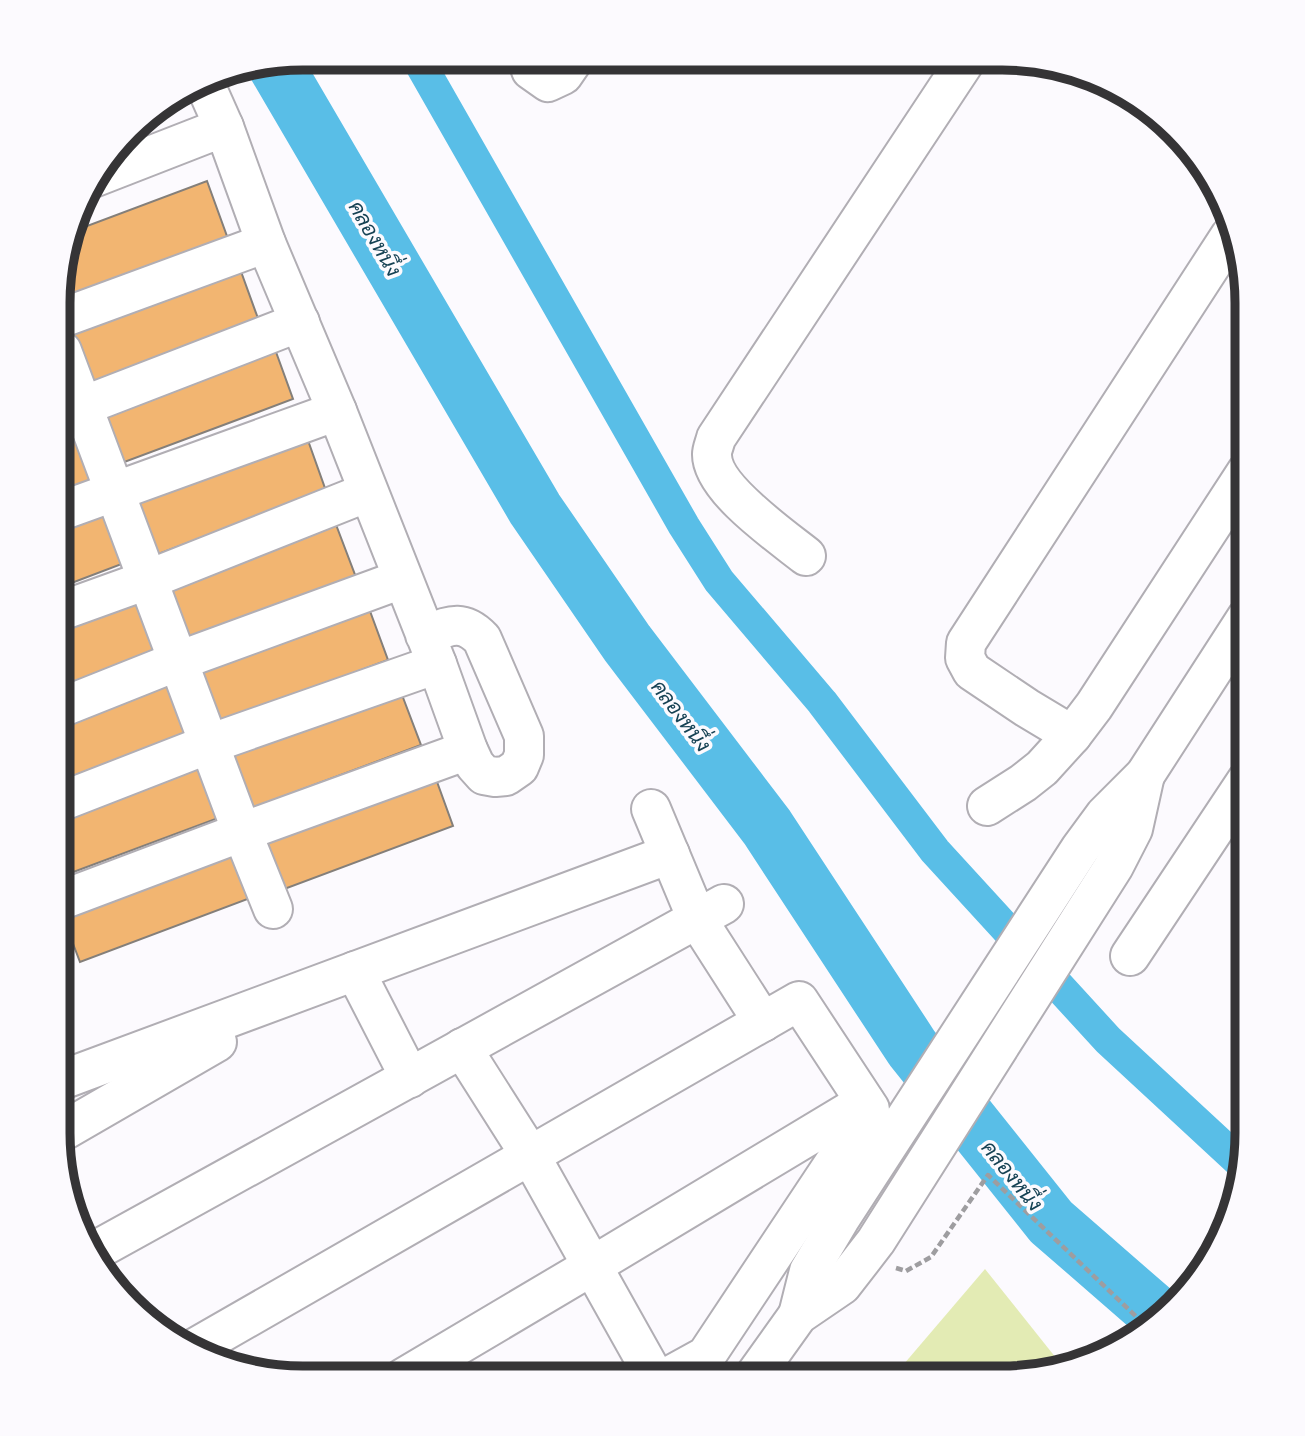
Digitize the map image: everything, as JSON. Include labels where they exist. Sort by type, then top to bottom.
[{"type":"street","points":[[531,70],[548,82],[563,75],[566,70]]},
{"type":"street","points":[[806,556],[727,489],[716,471],[712,454],[716,438],[959,70]]},
{"type":"street","points":[[70,798],[209,744],[431,649],[450,625],[461,625],[473,630],[482,639],[524,736],[524,755],[519,766],[506,776],[484,775],[475,765],[431,649],[337,411],[266,243],[208,91]]},
{"type":"street","points":[[111,171],[223,127]]},
{"type":"street","points":[[1072,735],[972,671],[965,658],[966,643],[1227,241]]},
{"type":"street","points":[[70,315],[266,243]]},
{"type":"street","points":[[273,909],[115,491],[72,410],[300,322]]},
{"type":"street","points":[[70,508],[337,411]]},
{"type":"street","points":[[987,806],[1042,768],[1072,735],[1094,706],[1235,489]]},
{"type":"street","points":[[70,608],[368,492]]},
{"type":"street","points":[[70,704],[178,661],[402,579]]},
{"type":"street","points":[[798,1315],[809,1270],[840,1219],[1080,849],[1105,814],[1145,775],[1235,636]]},
{"type":"street","points":[[70,897],[468,750]]},
{"type":"street","points":[[762,1366],[798,1315],[842,1284],[869,1251],[1114,866],[1133,829],[1145,775]]},
{"type":"street","points":[[1130,956],[1235,798]]},
{"type":"street","points":[[651,809],[670,855],[710,912],[762,1022]]},
{"type":"street","points":[[70,1077],[670,855]]},
{"type":"street","points":[[101,1248],[710,912]]},
{"type":"street","points":[[355,971],[410,1078]]},
{"type":"street","points":[[70,1127],[304,990]]},
{"type":"street","points":[[203,1343],[799,1001],[870,1109],[706,1356],[688,1366]]},
{"type":"street","points":[[462,1048],[530,1155],[648,1366]]},
{"type":"street","points":[[423,1366],[864,1102]]},
{"type":"path","points":[[869,1251],[906,1271],[931,1257],[988,1175],[1140,1321]]},
{"type":"green space","points":[[985,1269],[1057,1359],[1017,1366],[902,1366]]},
{"type":"building","points":[[207,181],[228,239],[70,298],[72,273],[82,228]]},
{"type":"building","points":[[239,266],[260,324],[87,389],[70,342],[70,329]]},
{"type":"building","points":[[272,341],[293,399],[119,464],[98,406]]},
{"type":"building","points":[[73,424],[95,482],[70,491],[70,425]]},
{"type":"building","points":[[305,432],[326,491],[153,556],[132,497]]},
{"type":"building","points":[[105,504],[127,562],[70,584],[70,518]]},
{"type":"building","points":[[335,522],[357,580],[183,645],[161,587]]},
{"type":"building","points":[[135,594],[157,652],[70,684],[70,619]]},
{"type":"building","points":[[367,603],[388,660],[215,725],[194,668]]},
{"type":"building","points":[[168,674],[189,732],[70,777],[70,711]]},
{"type":"building","points":[[399,687],[421,745],[247,810],[226,752]]},
{"type":"building","points":[[200,759],[221,817],[70,873],[70,807]]},
{"type":"building","points":[[432,768],[453,826],[279,891],[258,833]]},
{"type":"building","points":[[232,839],[253,897],[80,962],[70,936],[70,903]]},
{"type":"waterway","points":[[424,70],[684,526],[719,581],[822,702],[935,851],[1108,1040],[1234,1156]]},
{"type":"waterway","name":"คลองหนึ่ง","points":[[279,72],[535,509],[627,643],[767,827],[912,1048],[1051,1222],[1153,1310]]}]
